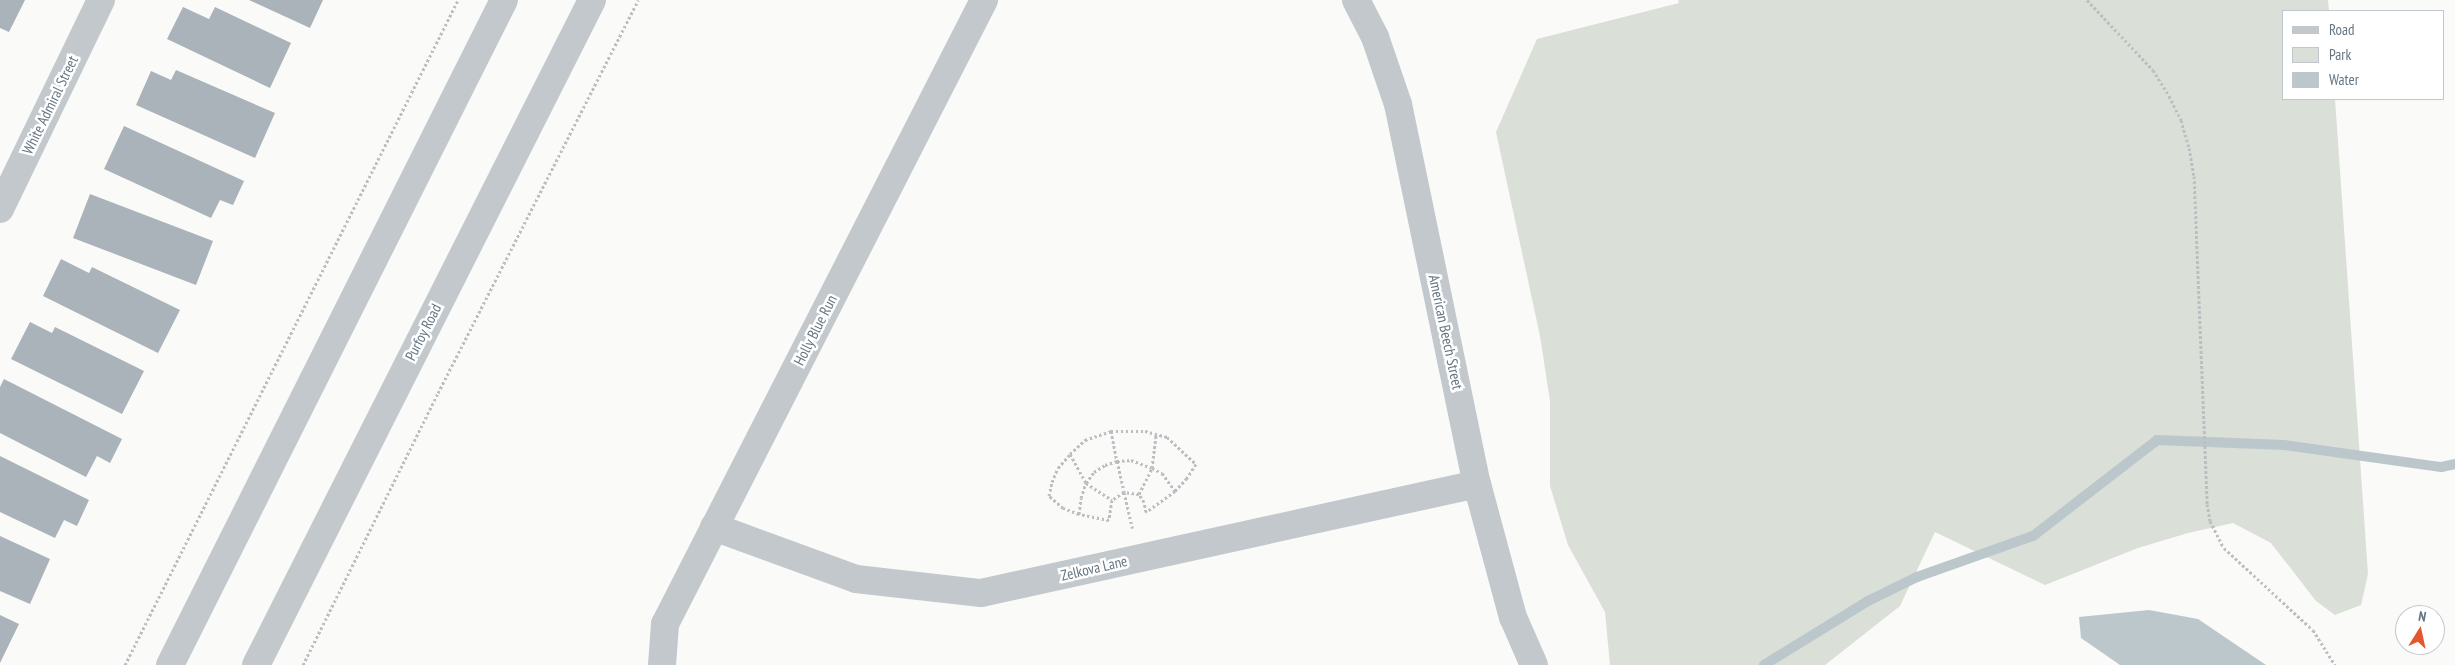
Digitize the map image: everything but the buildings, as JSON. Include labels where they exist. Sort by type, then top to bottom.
[{"type":"street","name":"White Admiral Street","points":[[0,209],[101,0]]},
{"type":"street","points":[[170,665],[226,550],[504,0]]},
{"type":"street","name":"Purfoy Road","points":[[256,665],[592,0]]},
{"type":"street","name":"Holly Blue Run","points":[[662,665],[665,624],[984,0]]},
{"type":"street","name":"American Beech Street","points":[[1356,0],[1375,37],[1398,104],[1477,484],[1513,617],[1534,665]]},
{"type":"street","name":"Zelkova Lane","points":[[714,527],[856,579],[981,593],[1477,484]]},
{"type":"path","points":[[125,665],[458,0]]},
{"type":"path","points":[[303,665],[442,384],[638,0]]},
{"type":"path","points":[[2087,0],[2153,70],[2169,96],[2184,130],[2194,176],[2207,504],[2210,521],[2224,548],[2313,630],[2335,665]]},
{"type":"path","points":[[1132,430],[1156,433],[1177,444],[1196,464],[1175,491],[1146,512],[1144,502],[1139,494],[1124,492],[1112,500],[1109,520],[1079,514],[1063,508],[1050,496],[1052,482],[1058,468],[1070,454],[1085,440],[1111,431],[1132,430]]},
{"type":"path","points":[[1111,431],[1132,528]]},
{"type":"path","points":[[1139,494],[1152,468],[1156,433]]},
{"type":"path","points":[[1070,454],[1086,483],[1112,500]]},
{"type":"path","points":[[1079,514],[1081,498],[1086,483],[1094,472],[1105,465],[1117,461],[1140,462],[1162,473],[1175,491]]},
{"type":"green space","points":[[1678,0],[2328,0],[2329,10],[2282,10],[2282,100],[2335,100],[2368,574],[2361,605],[2335,615],[2316,601],[2271,543],[2233,523],[2188,533],[2138,548],[2045,585],[1935,532],[1900,606],[1825,665],[1610,665],[1605,612],[1568,545],[1550,486],[1550,401],[1540,336],[1496,132],[1537,39],[1679,3]]},
{"type":"water","points":[[2149,610],[2198,619],[2266,665],[2120,665],[2081,638],[2079,617]]},
{"type":"waterway","points":[[1764,665],[1868,601],[1917,577],[2033,536],[2157,440],[2284,445],[2441,467],[2455,464]]}]
